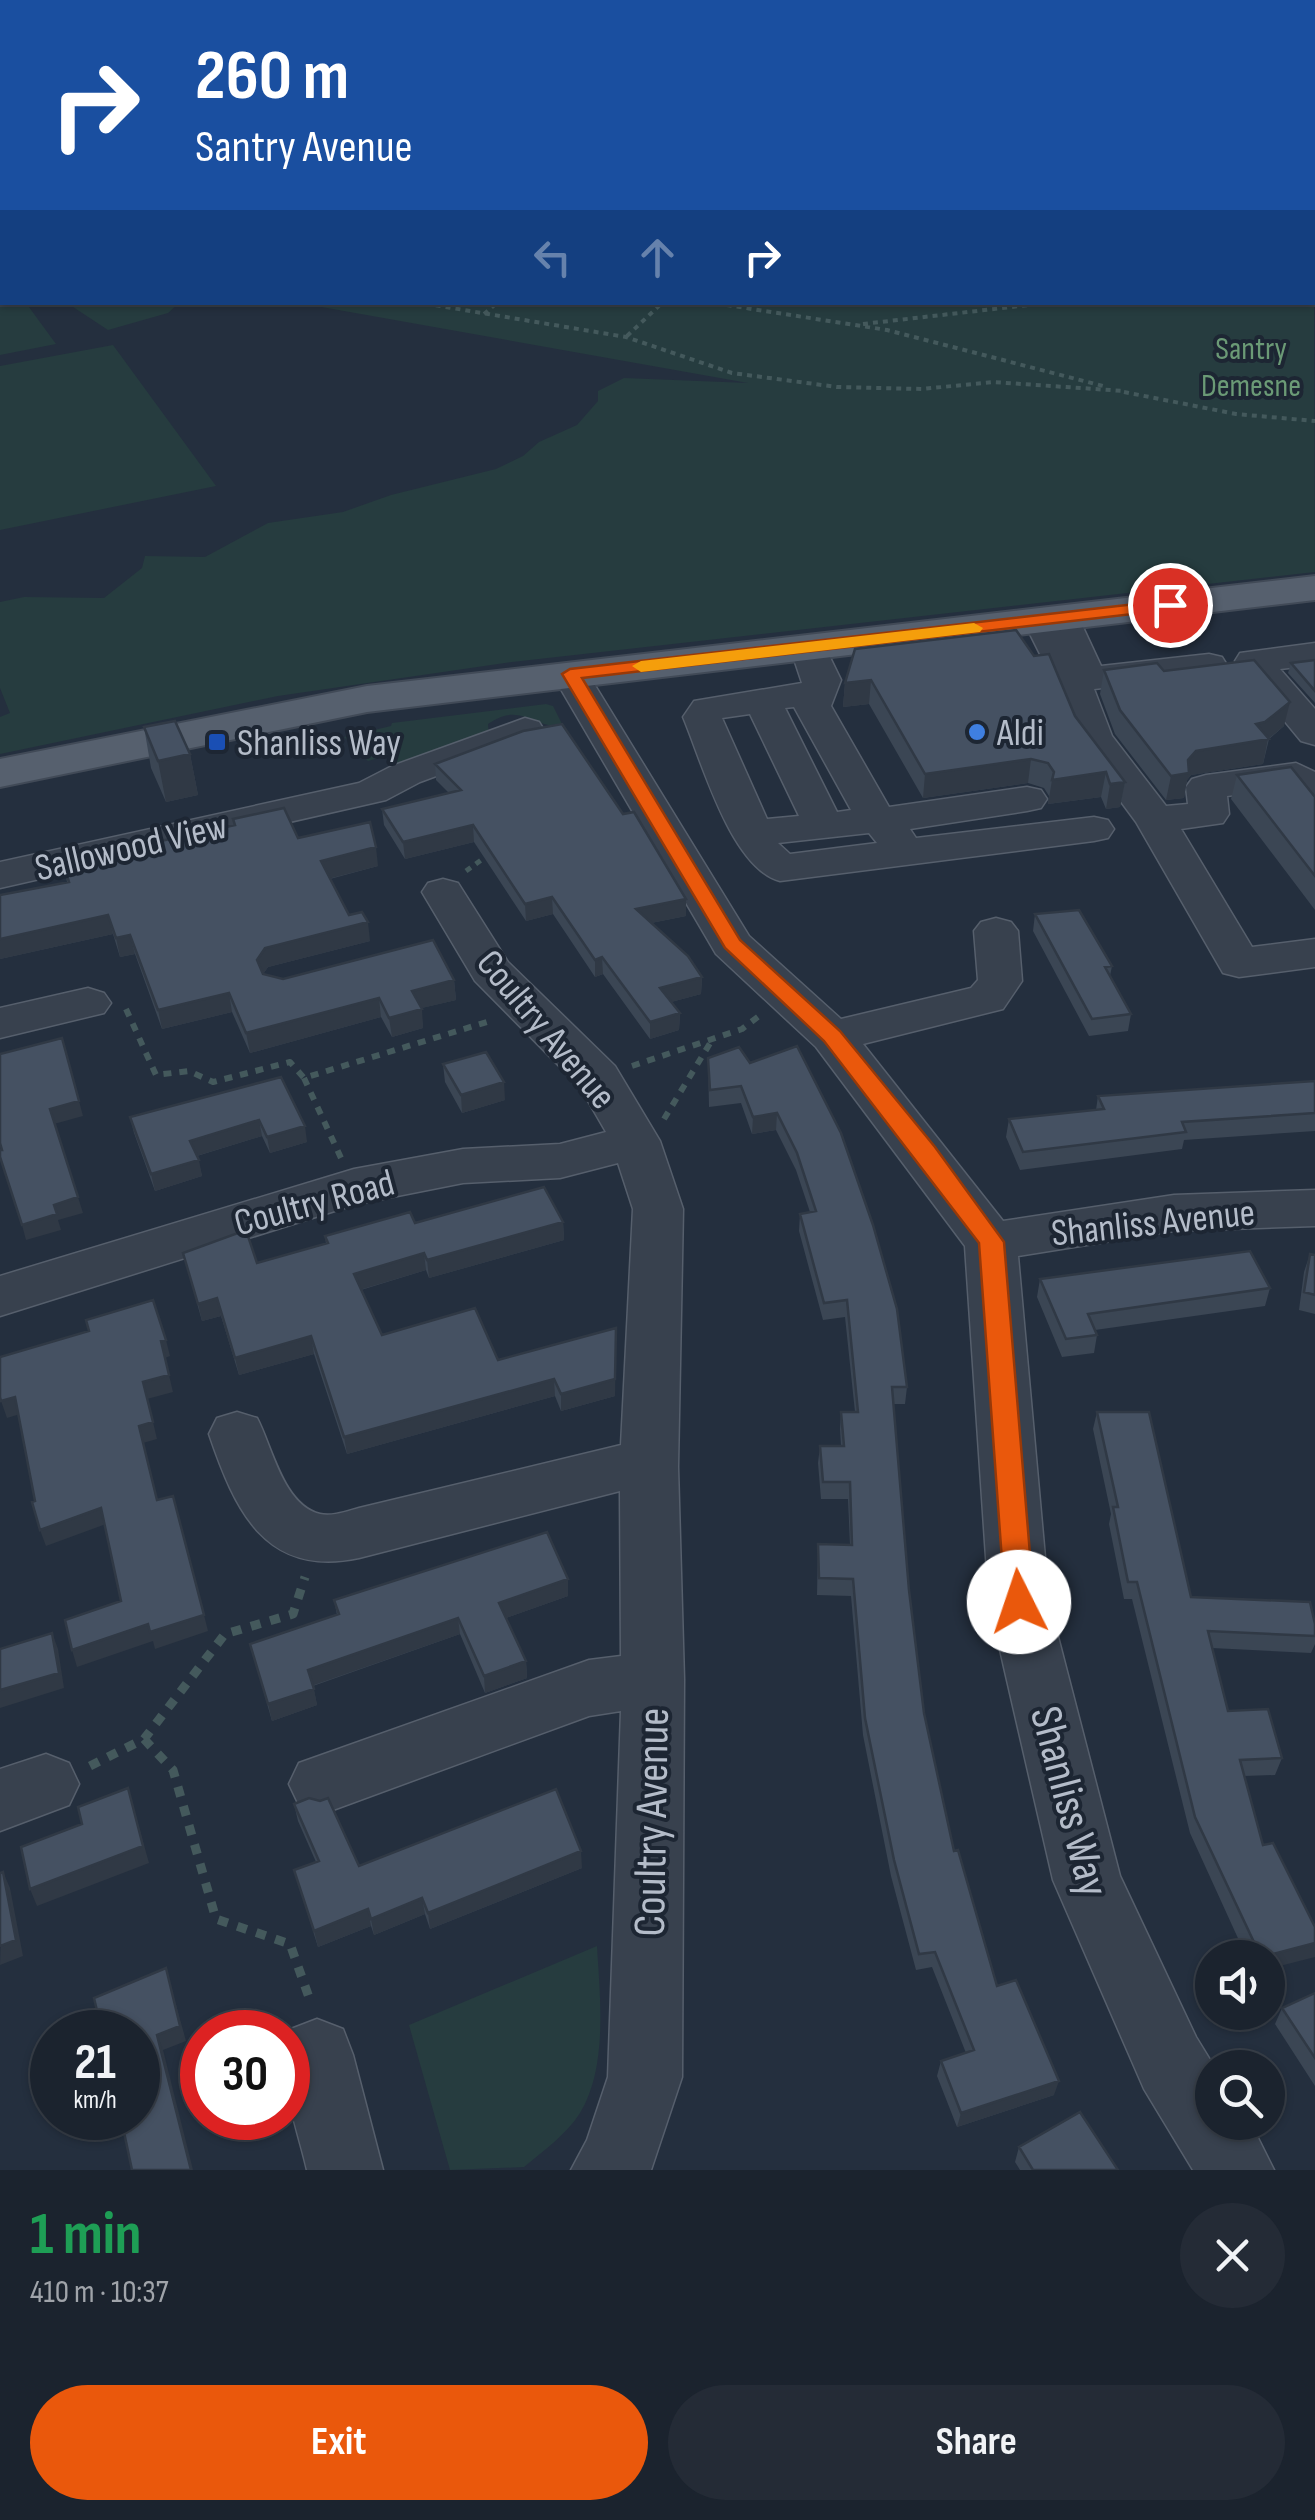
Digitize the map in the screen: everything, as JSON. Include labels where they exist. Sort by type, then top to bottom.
[{"type":"main road","points":[[0,772],[367,699],[574,681],[808,648],[1315,588]]},
{"type":"street","points":[[1051,619],[1092,738],[1154,819],[1239,962],[1315,952]]},
{"type":"street","points":[[808,648],[822,680],[812,706],[876,819],[890,828],[903,852]]},
{"type":"street","points":[[1315,654],[1253,661],[1315,734]]},
{"type":"street","points":[[1072,680],[1209,665]]},
{"type":"street","points":[[574,681],[732,944],[832,1036],[991,1242]]},
{"type":"street","points":[[820,691],[707,709],[702,717],[757,845],[780,868],[1094,829]]},
{"type":"street","points":[[762,701],[824,826]]},
{"type":"street","name":"Sallowood View","points":[[3,866],[372,792],[406,774],[525,730]]},
{"type":"street","points":[[1154,819],[1208,814],[1206,787],[1296,775],[1315,796]]},
{"type":"street","points":[[753,833],[1027,798]]},
{"type":"street","name":"Coultry Avenue","points":[[443,892],[450,938],[492,971],[598,1077],[646,1136],[658,1208],[649,1466],[653,1679],[644,2077],[616,2164],[608,2170]]},
{"type":"street","points":[[832,1036],[987,999],[1000,981],[996,931]]},
{"type":"street","points":[[0,1024],[88,1003]]},
{"type":"street","name":"Coultry Road","points":[[0,1296],[354,1187],[463,1166],[560,1161],[646,1136]]},
{"type":"street","name":"Shanliss Avenue","points":[[991,1242],[1174,1213],[1315,1208]]},
{"type":"street","name":"Shanliss Way","points":[[991,1242],[1019,1602],[1087,1880],[1170,2063],[1236,2170]]},
{"type":"street","points":[[237,1434],[260,1496],[296,1529],[320,1539],[359,1533],[615,1468],[649,1466]]},
{"type":"street","points":[[322,1784],[588,1688],[653,1679]]},
{"type":"street","points":[[317,2055],[346,2170]]},
{"type":"path","points":[[432,305],[626,337],[732,373],[837,386],[922,389],[992,382],[1124,392]]},
{"type":"path","points":[[484,315],[495,305]]},
{"type":"path","points":[[626,337],[660,305]]},
{"type":"path","points":[[727,305],[852,324],[1124,392],[1236,414],[1315,421]]},
{"type":"path","points":[[852,324],[1027,305]]},
{"type":"path","points":[[443,892],[482,856],[501,850]]},
{"type":"path","points":[[88,1003],[126,1009],[156,1075],[190,1072],[212,1082],[290,1062],[304,1078],[354,1187]]},
{"type":"path","points":[[304,1078],[530,1009]]},
{"type":"path","points":[[598,1077],[742,1029],[764,1012]]},
{"type":"path","points":[[646,1136],[713,1039]]},
{"type":"path","points":[[23,1792],[144,1739],[224,1634],[293,1614],[320,1539]]},
{"type":"path","points":[[144,1739],[173,1770],[216,1918],[290,1944],[317,2020],[317,2055]]},
{"type":"green space","points":[[0,305],[27,305],[56,344],[0,355]]},
{"type":"green space","points":[[70,305],[177,305],[168,313],[108,330]]},
{"type":"green space","name":"Santry Demesne","points":[[310,305],[1314,305],[1315,572],[512,662],[278,696],[0,754],[0,717],[10,713],[0,688],[0,602],[24,597],[104,598],[142,568],[145,556],[205,557],[268,523],[343,512],[391,495],[496,469],[523,456],[539,442],[577,425],[598,401],[598,391],[624,378],[748,383]]},
{"type":"green space","points":[[113,345],[216,486],[0,530],[0,366]]},
{"type":"green space","points":[[553,706],[563,726],[509,715],[488,724],[489,738],[399,766],[392,754],[368,761],[344,737],[392,723]]},
{"type":"green space","points":[[597,1946],[598,2054],[589,2095],[575,2121],[524,2167],[450,2170],[409,2025]]},
{"type":"building","name":"Aldi","points":[[1016,630],[1034,656],[1049,654],[1075,716],[1125,782],[1110,784],[1106,772],[1052,780],[1054,772],[1048,763],[1031,759],[925,774],[871,680],[845,683],[855,649]]},
{"type":"building","points":[[1254,660],[1290,702],[1265,722],[1256,724],[1269,739],[1196,751],[1188,760],[1189,773],[1171,776],[1120,710],[1104,670],[1157,663],[1164,671]]},
{"type":"building","points":[[1315,660],[1315,691],[1291,663]]},
{"type":"building","points":[[175,721],[190,754],[158,761],[144,727]]},
{"type":"building","points":[[562,724],[623,814],[634,812],[686,899],[636,909],[688,956],[702,977],[660,988],[680,1013],[650,1022],[602,957],[595,960],[552,897],[525,904],[473,825],[403,842],[382,809],[461,790],[435,764],[523,731]]},
{"type":"building","points":[[1291,767],[1315,797],[1315,876],[1237,775]]},
{"type":"building","points":[[284,808],[298,838],[370,822],[376,847],[321,861],[349,915],[362,912],[368,922],[265,948],[257,960],[263,974],[283,979],[433,940],[454,980],[412,991],[422,1009],[389,1018],[379,998],[246,1033],[229,993],[158,1010],[130,935],[116,938],[108,915],[0,939],[0,895],[69,882],[63,862],[235,825],[233,819]]},
{"type":"building","points":[[1079,910],[1112,966],[1105,967],[1131,1014],[1092,1019],[1035,914]]},
{"type":"building","points":[[62,1038],[79,1101],[50,1109],[78,1197],[54,1205],[57,1214],[22,1225],[0,1157],[0,1054]]},
{"type":"building","points":[[797,1046],[841,1133],[897,1309],[907,1387],[892,1387],[909,1590],[924,1713],[954,1851],[958,1850],[997,1986],[1016,1980],[1059,2081],[961,2113],[941,2061],[974,2050],[935,1952],[919,1954],[894,1860],[865,1718],[853,1579],[819,1578],[818,1544],[852,1545],[850,1482],[823,1482],[820,1446],[844,1446],[841,1412],[858,1412],[847,1300],[824,1303],[800,1214],[816,1211],[797,1153],[777,1113],[753,1117],[741,1086],[710,1090],[708,1058],[739,1047],[750,1063]]},
{"type":"building","points":[[486,1052],[504,1082],[461,1095],[443,1064]]},
{"type":"building","points":[[281,1077],[305,1126],[267,1137],[259,1120],[190,1141],[199,1160],[151,1174],[130,1117]]},
{"type":"building","points":[[1315,1081],[1315,1113],[1182,1122],[1186,1132],[1023,1152],[1009,1119],[1104,1109],[1098,1096]]},
{"type":"building","points":[[544,1187],[563,1222],[427,1260],[424,1253],[354,1274],[382,1335],[475,1308],[498,1360],[616,1328],[615,1379],[561,1394],[554,1379],[344,1437],[311,1336],[235,1358],[217,1298],[198,1304],[183,1253],[246,1230],[257,1263],[328,1243],[325,1236],[410,1212],[415,1223]]},
{"type":"building","points":[[1250,1251],[1270,1288],[1088,1314],[1097,1335],[1066,1339],[1040,1279]]},
{"type":"building","points":[[1310,1254],[1315,1255],[1315,1295],[1304,1292]]},
{"type":"building","points":[[153,1300],[166,1340],[161,1341],[169,1375],[143,1382],[153,1422],[139,1426],[157,1500],[173,1496],[204,1615],[150,1632],[148,1624],[72,1650],[65,1620],[121,1601],[101,1508],[40,1530],[15,1397],[1,1401],[0,1397],[0,1357],[89,1331],[86,1320]]},
{"type":"building","points":[[1097,1412],[1149,1412],[1191,1597],[1310,1602],[1315,1636],[1208,1631],[1228,1711],[1268,1709],[1282,1758],[1240,1760],[1263,1845],[1273,1843],[1315,1927],[1315,1943],[1285,1951],[1285,1940],[1253,1940],[1195,1817],[1137,1582],[1128,1582],[1113,1507],[1118,1507]]},
{"type":"building","points":[[547,1532],[568,1579],[499,1603],[526,1661],[484,1676],[458,1618],[308,1670],[314,1689],[268,1704],[250,1644],[339,1614],[334,1600]]},
{"type":"building","points":[[52,1633],[59,1673],[0,1690],[0,1649]]},
{"type":"building","points":[[128,1788],[143,1846],[30,1889],[21,1847],[82,1824],[78,1807]]},
{"type":"building","points":[[556,1789],[581,1851],[428,1913],[422,1898],[371,1919],[368,1909],[314,1931],[294,1870],[319,1861],[294,1804],[309,1798],[328,1798],[359,1866]]},
{"type":"building","points":[[3,1872],[16,1940],[0,1946],[0,1873]]},
{"type":"building","points":[[166,1968],[180,2026],[160,2034],[160,2010],[97,2010],[94,1998]]},
{"type":"building","points":[[1315,1993],[1315,2058],[1285,2013],[1285,2007]]},
{"type":"building","points":[[160,2047],[180,2140],[183,2140],[191,2170],[132,2170],[126,2140],[160,2140]]},
{"type":"building","points":[[1080,2112],[1118,2170],[1033,2170],[1019,2147]]},
{"type":"slow traffic","points":[[641,666],[974,628]]},
{"type":"place","name":"Aldi","points":[[977,732]]},
{"type":"place","name":"Shanliss Way","points":[[217,742]]},
{"type":"route","points":[[1019,1602],[991,1242],[832,1036],[732,944],[570,674],[1170,605]]}]
